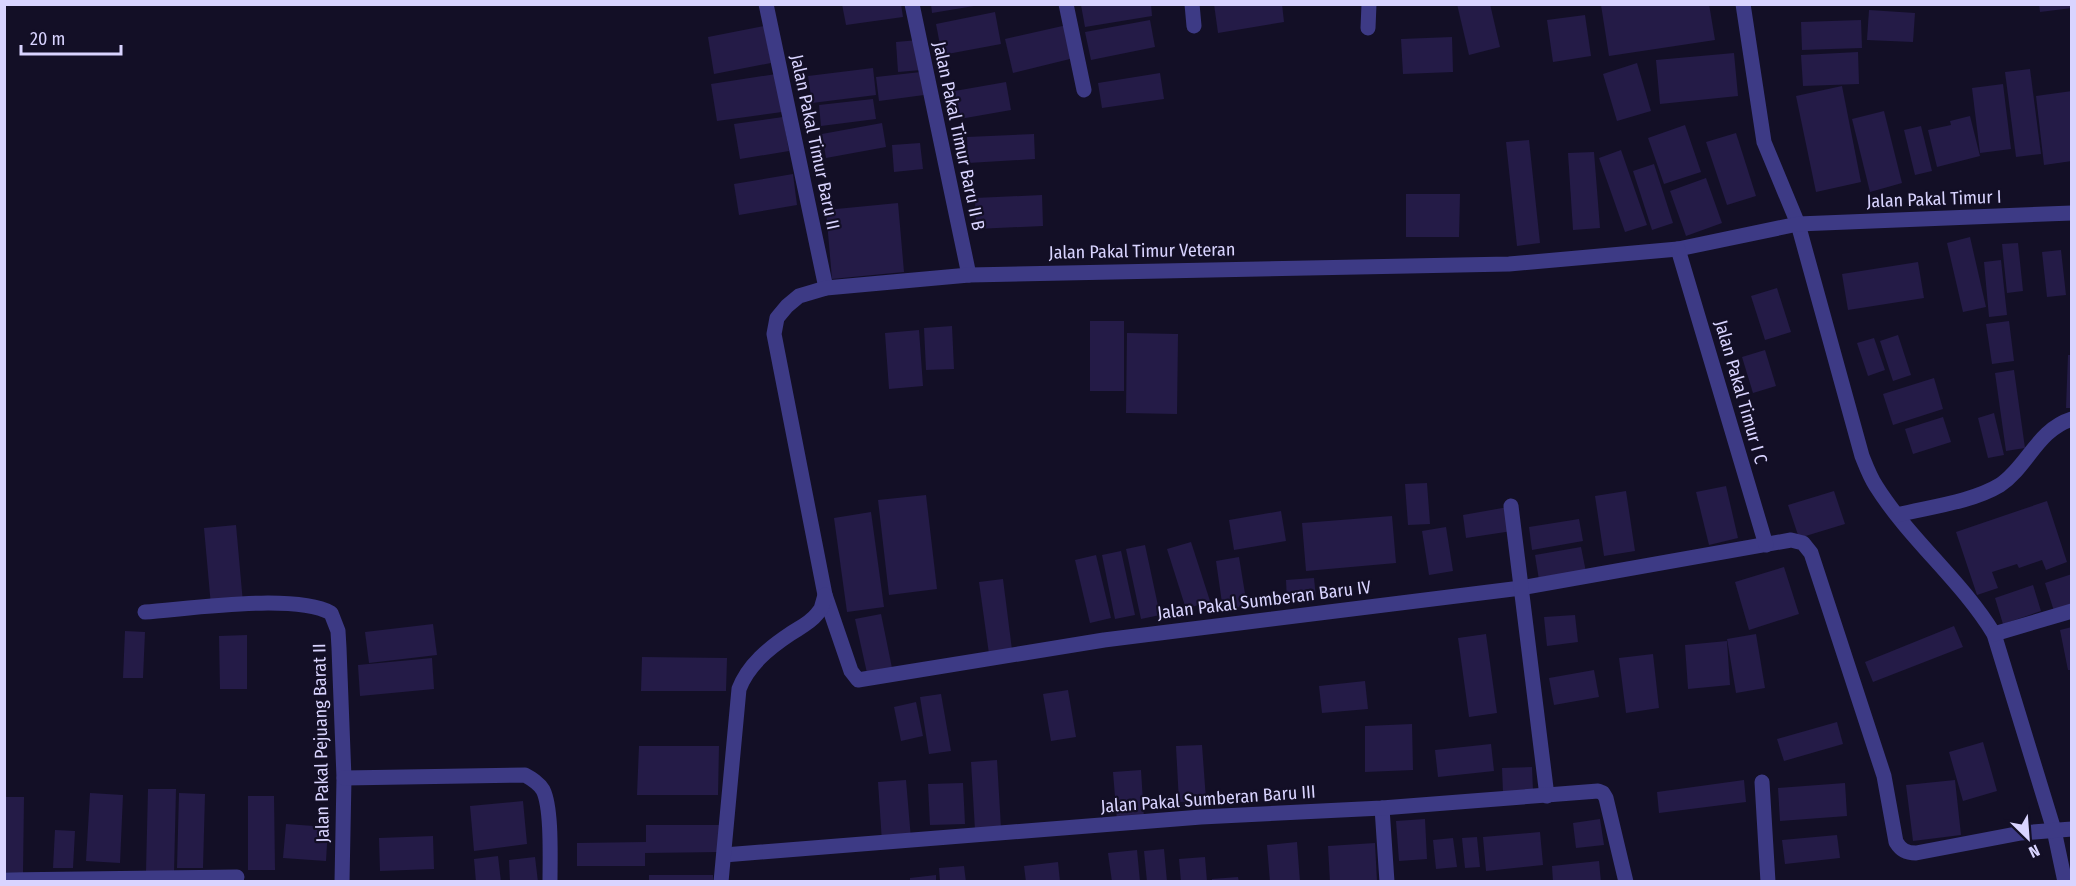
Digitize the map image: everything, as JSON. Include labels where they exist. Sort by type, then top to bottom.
[{"type":"street","name":"Jalan Pakal Timur Baru II","points":[[766,4],[826,288]]},
{"type":"street","name":"Jalan Pakal Timur Baru II B","points":[[912,4],[969,275]]},
{"type":"street","points":[[1066,4],[1084,90]]},
{"type":"street","points":[[1192,4],[1194,26]]},
{"type":"street","points":[[1368,28],[1369,4]]},
{"type":"street","points":[[1743,4],[1764,142],[1798,224],[1862,456],[1874,484],[1897,515],[1981,612],[1994,634],[2054,830],[2065,882]]},
{"type":"street","name":"Jalan Pakal Timur I","points":[[1798,224],[2072,213]]},
{"type":"street","name":"Jalan Pakal Timur Veteran","points":[[825,595],[774,334],[777,318],[799,296],[826,288],[969,275],[1509,264],[1678,249],[1798,224]]},
{"type":"street","name":"Jalan Pakal Timur I C","points":[[1678,249],[1766,545]]},
{"type":"street","points":[[1897,515],[1974,496],[2001,484],[2052,428],[2072,419]]},
{"type":"street","points":[[1510,506],[1547,796]]},
{"type":"street","name":"Jalan Pakal Sumberan Baru IV","points":[[825,595],[851,671],[854,677],[861,681],[956,663],[1104,640],[1521,588],[1791,540],[1803,543],[1811,553],[1884,776],[1896,842],[1901,849],[1916,854],[2021,833],[2054,830]]},
{"type":"street","points":[[722,882],[739,689],[744,676],[755,662],[777,642],[817,615],[825,595]]},
{"type":"street","name":"Jalan Pakal Pejuang Barat II","points":[[144,612],[270,602],[321,608],[331,613],[338,632],[344,778],[342,882]]},
{"type":"street","points":[[1994,634],[2072,610]]},
{"type":"street","points":[[344,778],[525,775],[541,787],[547,802],[550,882]]},
{"type":"street","points":[[1762,782],[1768,882]]},
{"type":"street","name":"Jalan Pakal Sumberan Baru III","points":[[724,855],[1201,817],[1382,808],[1598,791],[1606,798],[1626,882]]},
{"type":"street","points":[[1382,808],[1387,882]]},
{"type":"street","points":[[2054,830],[2072,829]]},
{"type":"street","points":[[4,880],[237,877]]},
{"type":"building","points":[[842,4],[901,4],[903,17],[846,25]]},
{"type":"building","points":[[931,4],[974,4],[974,6],[932,13]]},
{"type":"building","points":[[1151,4],[1152,16],[1085,27],[1081,5]]},
{"type":"building","points":[[1214,4],[1282,4],[1284,22],[1218,33]]},
{"type":"building","points":[[1457,4],[1490,4],[1500,47],[1469,55]]},
{"type":"building","points":[[1709,4],[1715,40],[1609,56],[1601,5]]},
{"type":"building","points":[[2039,4],[2072,4],[2072,8],[2040,12]]},
{"type":"building","points":[[1869,10],[1915,13],[1913,42],[1867,40]]},
{"type":"building","points":[[995,12],[1001,44],[942,55],[936,24]]},
{"type":"building","points":[[1585,15],[1591,56],[1553,62],[1547,20]]},
{"type":"building","points":[[1150,20],[1155,47],[1091,60],[1085,32]]},
{"type":"building","points":[[1861,20],[1862,48],[1802,50],[1801,22]]},
{"type":"building","points":[[1067,25],[1074,58],[1013,73],[1005,39]]},
{"type":"building","points":[[764,26],[771,63],[714,74],[708,37]]},
{"type":"building","points":[[1452,37],[1453,72],[1403,74],[1401,39]]},
{"type":"building","points":[[918,40],[921,70],[898,72],[896,42]]},
{"type":"building","points":[[1858,52],[1859,84],[1803,86],[1801,55]]},
{"type":"building","points":[[1734,53],[1738,96],[1660,104],[1656,60]]},
{"type":"building","points":[[1637,63],[1651,111],[1617,121],[1603,74]]},
{"type":"building","points":[[873,68],[876,95],[812,103],[808,76]]},
{"type":"building","points":[[2030,69],[2041,154],[2016,157],[2005,72]]},
{"type":"building","points":[[921,72],[924,95],[879,101],[876,77]]},
{"type":"building","points":[[1160,73],[1164,99],[1102,108],[1098,83]]},
{"type":"building","points":[[776,74],[782,112],[717,121],[711,84]]},
{"type":"building","points":[[1006,82],[1011,110],[954,120],[949,92]]},
{"type":"building","points":[[2003,84],[2011,149],[1980,153],[1972,88]]},
{"type":"building","points":[[1842,86],[1861,182],[1816,192],[1796,96]]},
{"type":"building","points":[[2072,91],[2072,161],[2044,165],[2036,96]]},
{"type":"building","points":[[873,99],[876,119],[821,126],[819,105]]},
{"type":"building","points":[[1884,111],[1902,183],[1870,192],[1852,119]]},
{"type":"building","points":[[1970,116],[1980,156],[1937,167],[1928,130],[1951,125],[1950,121]]},
{"type":"building","points":[[783,117],[789,151],[740,159],[734,124]]},
{"type":"building","points":[[882,123],[886,147],[826,158],[822,134]]},
{"type":"building","points":[[1685,125],[1701,172],[1664,184],[1648,138]]},
{"type":"building","points":[[1921,126],[1932,171],[1915,175],[1904,130]]},
{"type":"building","points":[[1736,133],[1756,196],[1727,205],[1706,142]]},
{"type":"building","points":[[1034,134],[1035,159],[968,163],[967,137]]},
{"type":"building","points":[[1529,140],[1540,243],[1517,246],[1506,142]]},
{"type":"building","points":[[920,143],[923,169],[894,172],[892,145]]},
{"type":"building","points":[[1621,150],[1647,225],[1625,232],[1599,158]]},
{"type":"building","points":[[1594,152],[1600,228],[1573,230],[1568,153]]},
{"type":"building","points":[[1654,164],[1673,223],[1652,230],[1633,171]]},
{"type":"building","points":[[793,174],[797,205],[739,215],[734,184]]},
{"type":"building","points":[[1706,178],[1722,223],[1686,236],[1670,191]]},
{"type":"building","points":[[1406,194],[1460,194],[1459,237],[1406,237]]},
{"type":"building","points":[[1042,195],[1043,226],[976,229],[975,198]]},
{"type":"building","points":[[898,203],[904,272],[832,279],[826,210]]},
{"type":"building","points":[[1970,237],[1986,307],[1963,312],[1947,243]]},
{"type":"building","points":[[2018,243],[2023,291],[2007,293],[2002,244]]},
{"type":"building","points":[[2061,250],[2066,295],[2047,297],[2042,252]]},
{"type":"building","points":[[2001,260],[2007,315],[1989,317],[1984,262]]},
{"type":"building","points":[[1918,262],[1924,298],[1848,310],[1842,274]]},
{"type":"building","points":[[1777,288],[1791,332],[1765,340],[1751,296]]},
{"type":"building","points":[[1090,321],[1124,321],[1124,391],[1090,391]]},
{"type":"building","points":[[2009,321],[2014,361],[1992,364],[1986,324]]},
{"type":"building","points":[[952,326],[954,369],[926,370],[924,328]]},
{"type":"building","points":[[919,330],[923,386],[889,389],[885,333]]},
{"type":"building","points":[[1127,333],[1178,334],[1177,414],[1126,413]]},
{"type":"building","points":[[1898,335],[1911,375],[1893,381],[1880,341]]},
{"type":"building","points":[[1874,338],[1885,370],[1868,376],[1857,343]]},
{"type":"building","points":[[1765,350],[1776,386],[1753,393],[1742,357]]},
{"type":"building","points":[[2068,355],[2072,355],[2072,408],[2066,408]]},
{"type":"building","points":[[2014,370],[2025,448],[2006,451],[1995,373]]},
{"type":"building","points":[[1934,378],[1943,409],[1893,425],[1883,394]]},
{"type":"building","points":[[1994,413],[2004,455],[1988,458],[1978,418]]},
{"type":"building","points":[[1943,417],[1951,442],[1913,454],[1905,429]]},
{"type":"building","points":[[1427,483],[1430,524],[1408,525],[1405,484]]},
{"type":"building","points":[[1726,486],[1738,538],[1709,545],[1696,492]]},
{"type":"building","points":[[1626,491],[1635,551],[1604,556],[1595,496]]},
{"type":"building","points":[[1834,491],[1845,524],[1799,538],[1788,505]]},
{"type":"building","points":[[926,495],[937,589],[889,595],[878,500]]},
{"type":"building","points":[[2047,501],[2067,562],[2046,570],[2042,560],[2019,568],[2017,564],[1992,572],[1998,588],[1977,595],[1956,532]]},
{"type":"building","points":[[1508,507],[1512,531],[1466,538],[1463,515]]},
{"type":"building","points":[[1281,511],[1286,541],[1234,550],[1229,520]]},
{"type":"building","points":[[871,512],[884,607],[847,612],[834,518]]},
{"type":"building","points":[[1392,516],[1396,563],[1306,571],[1302,523]]},
{"type":"building","points":[[1579,519],[1583,541],[1532,550],[1529,527]]},
{"type":"building","points":[[236,525],[243,603],[211,606],[204,528]]},
{"type":"building","points":[[1446,527],[1453,571],[1429,575],[1422,531]]},
{"type":"building","points":[[1191,542],[1210,601],[1186,609],[1167,549]]},
{"type":"building","points":[[1145,545],[1160,615],[1141,619],[1126,549]]},
{"type":"building","points":[[1581,547],[1586,572],[1539,580],[1535,555]]},
{"type":"building","points":[[1121,551],[1135,615],[1115,619],[1102,555]]},
{"type":"building","points":[[1096,555],[1111,618],[1090,623],[1075,560]]},
{"type":"building","points":[[1239,557],[1247,606],[1223,610],[1216,561]]},
{"type":"building","points":[[1784,567],[1799,614],[1749,630],[1735,582]]},
{"type":"building","points":[[2072,574],[2072,605],[2054,611],[2045,583]]},
{"type":"building","points":[[1314,578],[1316,598],[1287,600],[1286,580]]},
{"type":"building","points":[[1003,579],[1012,650],[989,654],[979,582]]},
{"type":"building","points":[[2033,585],[2041,611],[2003,624],[1995,598]]},
{"type":"building","points":[[881,614],[892,668],[867,673],[855,619]]},
{"type":"building","points":[[1575,615],[1578,642],[1547,646],[1544,617]]},
{"type":"building","points":[[433,624],[437,655],[369,663],[365,632]]},
{"type":"building","points":[[1954,626],[1963,647],[1873,682],[1865,662]]},
{"type":"building","points":[[2072,627],[2072,670],[2068,670],[2060,630]]},
{"type":"building","points":[[125,631],[145,632],[143,678],[123,678]]},
{"type":"building","points":[[1486,634],[1497,713],[1469,717],[1458,638]]},
{"type":"building","points":[[1756,634],[1765,688],[1736,693],[1727,639]]},
{"type":"building","points":[[247,635],[247,689],[220,689],[219,636]]},
{"type":"building","points":[[1727,641],[1730,685],[1688,689],[1685,645]]},
{"type":"building","points":[[1653,654],[1659,708],[1626,713],[1619,658]]},
{"type":"building","points":[[642,657],[727,658],[726,691],[641,691]]},
{"type":"building","points":[[432,658],[434,689],[360,696],[358,665]]},
{"type":"building","points":[[1594,670],[1599,697],[1554,705],[1549,678]]},
{"type":"building","points":[[1365,681],[1368,709],[1322,713],[1319,686]]},
{"type":"building","points":[[1068,690],[1076,737],[1051,741],[1043,694]]},
{"type":"building","points":[[941,694],[951,751],[929,754],[920,697]]},
{"type":"building","points":[[916,702],[923,736],[901,741],[894,707]]},
{"type":"building","points":[[1837,722],[1843,744],[1784,761],[1777,739]]},
{"type":"building","points":[[1412,724],[1413,770],[1365,772],[1365,726]]},
{"type":"building","points":[[1983,742],[1997,791],[1963,801],[1949,752]]},
{"type":"building","points":[[1491,744],[1494,771],[1438,777],[1435,750]]},
{"type":"building","points":[[1202,745],[1206,800],[1179,802],[1176,746]]},
{"type":"building","points":[[639,746],[719,746],[718,795],[637,795]]},
{"type":"building","points":[[997,760],[1001,828],[975,830],[971,762]]},
{"type":"building","points":[[1532,767],[1533,791],[1503,793],[1502,768]]},
{"type":"building","points":[[1141,770],[1144,819],[1117,821],[1113,772]]},
{"type":"building","points":[[906,780],[911,839],[882,842],[878,782]]},
{"type":"building","points":[[1744,780],[1746,802],[1659,813],[1657,792]]},
{"type":"building","points":[[1955,780],[1961,835],[1913,841],[1906,785]]},
{"type":"building","points":[[963,783],[965,824],[930,825],[928,784]]},
{"type":"building","points":[[1845,783],[1847,816],[1780,821],[1778,788]]},
{"type":"building","points":[[148,789],[176,789],[174,873],[146,872]]},
{"type":"building","points":[[90,793],[123,795],[120,863],[86,861]]},
{"type":"building","points":[[179,793],[205,794],[203,868],[177,868]]},
{"type":"building","points":[[248,796],[274,796],[275,870],[248,870]]},
{"type":"building","points":[[4,797],[24,797],[23,873],[4,872]]},
{"type":"building","points":[[523,801],[527,844],[474,851],[470,806]]},
{"type":"building","points":[[1425,819],[1427,859],[1399,861],[1396,821]]},
{"type":"building","points":[[1600,819],[1604,845],[1576,848],[1573,823]]},
{"type":"building","points":[[286,824],[328,827],[326,861],[283,858]]},
{"type":"building","points":[[646,825],[720,825],[720,852],[645,853],[645,866],[577,866],[577,843],[646,842]]},
{"type":"building","points":[[55,830],[75,831],[73,868],[53,868]]},
{"type":"building","points":[[1540,832],[1543,865],[1486,871],[1483,837]]},
{"type":"building","points":[[1837,835],[1840,858],[1785,864],[1782,840]]},
{"type":"building","points":[[433,836],[434,869],[380,871],[379,838]]},
{"type":"building","points":[[1477,837],[1480,867],[1465,868],[1462,838]]},
{"type":"building","points":[[1453,838],[1457,867],[1436,869],[1433,840]]},
{"type":"building","points":[[1297,842],[1300,882],[1270,882],[1267,845]]},
{"type":"building","points":[[1375,843],[1377,882],[1330,882],[1328,846]]},
{"type":"building","points":[[1164,849],[1167,882],[1147,882],[1144,851]]},
{"type":"building","points":[[1137,850],[1140,882],[1112,882],[1108,853]]},
{"type":"building","points":[[498,856],[501,882],[476,882],[474,859]]},
{"type":"building","points":[[535,857],[538,882],[510,882],[509,860]]},
{"type":"building","points":[[1205,857],[1207,882],[1181,882],[1179,859]]},
{"type":"building","points":[[1599,861],[1601,882],[1553,882],[1552,866]]},
{"type":"building","points":[[1058,862],[1060,882],[1026,882],[1024,866]]},
{"type":"building","points":[[964,866],[966,882],[940,882],[939,868]]},
{"type":"building","points":[[649,875],[713,875],[713,882],[649,882]]},
{"type":"building","points":[[936,875],[936,882],[910,882],[910,878]]},
{"type":"building","points":[[1238,877],[1239,882],[1212,882],[1212,879]]}]
